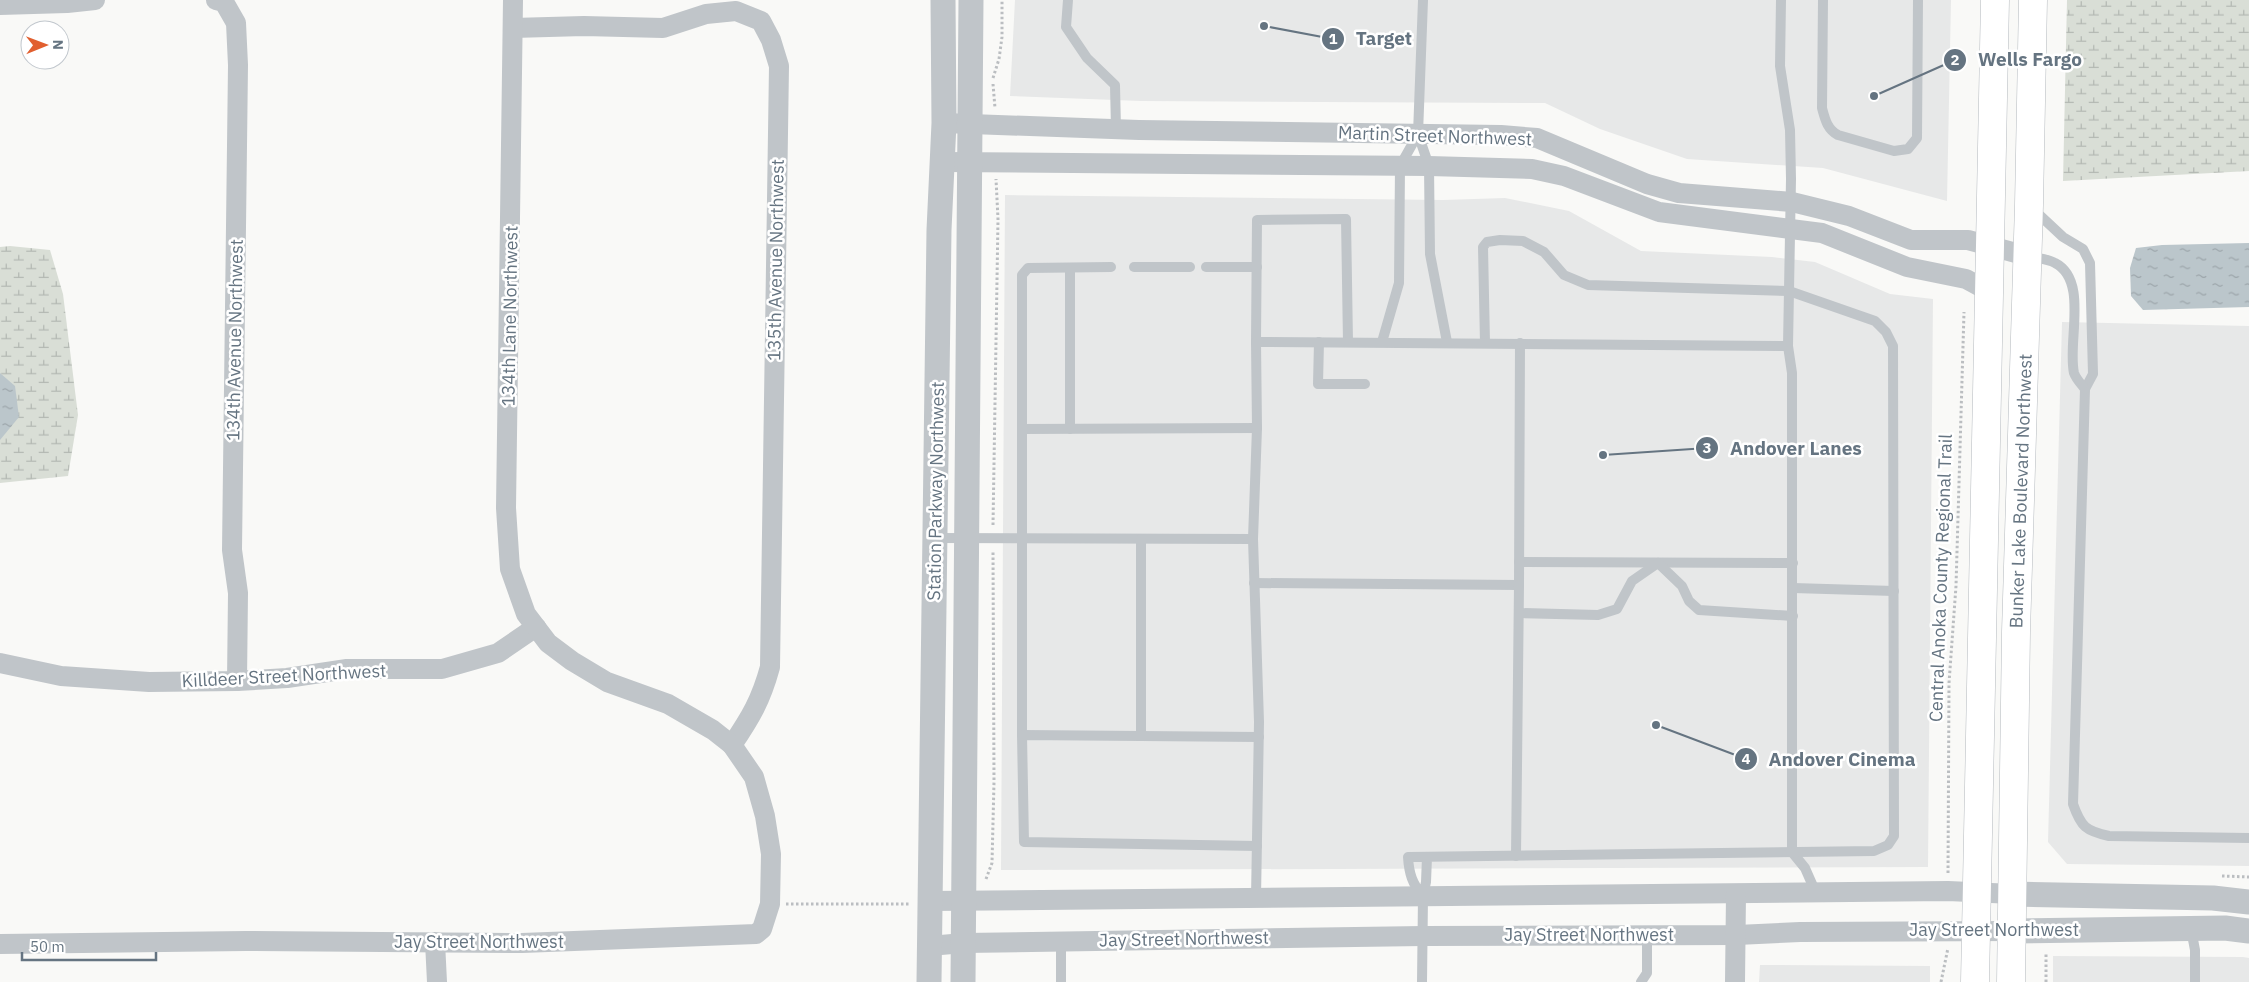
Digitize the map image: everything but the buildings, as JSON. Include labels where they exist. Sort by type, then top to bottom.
[{"type":"main road","name":"Bunker Lake Boulevard Northwest","points":[[1975,982],[1995,0]]},
{"type":"main road","name":"Bunker Lake Boulevard Northwest","points":[[2011,982],[2016,632],[2028,256],[2032,0]]},
{"type":"street","points":[[0,5],[67,3],[95,0]]},
{"type":"street","name":"134th Lane Northwest","points":[[513,0],[506,508],[510,569],[526,614],[536,627]]},
{"type":"street","name":"Station Parkway Northwest","points":[[929,982],[929,946],[922,902],[935,538],[939,230],[944,123],[942,0]]},
{"type":"street","name":"Station Parkway Northwest","points":[[963,982],[970,162],[982,124],[971,0]]},
{"type":"street","name":"134th Avenue Northwest","points":[[220,1],[236,23],[238,65],[232,550],[238,593],[237,681]]},
{"type":"street","name":"135th Avenue Northwest","points":[[513,28],[584,26],[663,28],[706,14],[736,12],[762,21],[774,48],[779,66],[770,667],[763,693],[754,713],[732,745]]},
{"type":"street","name":"Martin Street Northwest","points":[[944,123],[1116,129],[1501,135],[1537,138],[1646,184],[1679,193],[1792,202],[1849,216],[1912,240],[1968,240],[1990,248],[2028,256]]},
{"type":"street","name":"Martin Street Northwest","points":[[943,162],[1429,166],[1532,169],[1564,176],[1659,212],[1791,227],[1822,233],[1907,266],[1966,279],[1990,292]]},
{"type":"street","points":[[536,627],[548,643],[572,662],[607,682],[668,704],[713,730],[732,745]]},
{"type":"street","name":"Killdeer Street Northwest","points":[[0,663],[61,676],[149,682],[237,681],[287,678],[347,669],[442,669],[498,653],[536,627]]},
{"type":"street","name":"Jay Street Northwest","points":[[0,944],[246,941],[522,943],[756,934],[762,929],[770,904],[771,854],[765,816],[754,777],[732,745]]},
{"type":"street","name":"Jay Street Northwest","points":[[922,902],[1948,892],[2213,898],[2249,902]]},
{"type":"street","points":[[1736,894],[1736,982]]},
{"type":"street","name":"Jay Street Northwest","points":[[929,946],[964,943],[1061,941],[1423,936],[1737,935],[1810,932],[2012,932],[2190,928],[2225,928],[2249,931]]},
{"type":"street","points":[[435,942],[437,982]]},
{"type":"lane","points":[[1068,0],[1066,27],[1087,58],[1115,85],[1116,129]]},
{"type":"lane","points":[[1423,0],[1418,134],[1429,166],[1430,254],[1447,342]]},
{"type":"lane","points":[[1782,0],[1780,66],[1790,130],[1792,202],[1788,346],[1792,373],[1792,852],[1805,868],[1816,893]]},
{"type":"lane","points":[[1823,0],[1822,108],[1828,126],[1832,132],[1838,135],[1894,151],[1908,149],[1917,138],[1918,0]]},
{"type":"lane","points":[[1382,342],[1399,283],[1400,166],[1418,134]]},
{"type":"lane","points":[[2029,204],[2063,237],[2083,249],[2090,263],[2093,374],[2085,390],[2072,804],[2079,823],[2092,833],[2109,836],[2249,838]]},
{"type":"lane","points":[[1256,898],[1259,736],[1253,539],[1257,428],[1257,220],[1346,219],[1348,342]]},
{"type":"lane","points":[[1423,896],[1414,886],[1408,857],[1874,852],[1888,845],[1894,836],[1893,346],[1886,332],[1875,322],[1790,291],[1588,285],[1564,275],[1544,252],[1523,241],[1500,240],[1487,242],[1483,247],[1485,343]]},
{"type":"lane","points":[[2028,256],[2054,262],[2066,270],[2071,280],[2074,296],[2074,374],[2085,390]]},
{"type":"lane","points":[[1206,266],[1257,266]]},
{"type":"lane","points":[[1111,267],[1028,268],[1022,275],[1022,735],[1024,842],[1257,846]]},
{"type":"lane","points":[[1134,267],[1190,267]]},
{"type":"lane","points":[[1070,268],[1070,429]]},
{"type":"lane","points":[[1256,342],[1788,346]]},
{"type":"lane","points":[[1319,342],[1318,384],[1365,384]]},
{"type":"lane","points":[[1516,856],[1520,343]]},
{"type":"lane","points":[[1022,429],[1257,428]]},
{"type":"lane","points":[[935,538],[1253,539]]},
{"type":"lane","points":[[1141,539],[1141,736]]},
{"type":"lane","points":[[1519,562],[1793,564]]},
{"type":"lane","points":[[1519,613],[1598,615],[1617,609],[1632,581],[1658,563]]},
{"type":"lane","points":[[1658,563],[1682,586],[1689,601],[1699,610],[1793,616]]},
{"type":"lane","points":[[1254,583],[1519,585]]},
{"type":"lane","points":[[1793,588],[1894,590]]},
{"type":"lane","points":[[1022,735],[1259,736]]},
{"type":"lane","points":[[1422,982],[1423,896],[1428,857]]},
{"type":"lane","points":[[2190,928],[2195,950],[2195,982]]},
{"type":"lane","points":[[1642,982],[1647,973],[1648,935]]},
{"type":"lane","points":[[1061,941],[1061,982]]},
{"type":"path","points":[[982,124],[999,59],[1002,37],[1002,0]]},
{"type":"path","name":"Central Anoka County Regional Trail","points":[[1948,892],[1949,683],[1956,586],[1964,310]]},
{"type":"path","points":[[770,904],[922,902]]},
{"type":"path","points":[[2046,950],[2046,982]]},
{"type":"shaded area","points":[[1015,0],[1951,0],[1947,201],[1823,168],[1687,159],[1600,129],[1545,103],[1141,101],[1010,96]]},
{"type":"shaded area","points":[[1005,195],[1443,200],[1505,198],[1569,211],[1641,251],[1772,257],[1815,262],[1890,294],[1933,299],[1928,867],[1001,870]]},
{"type":"shaded area","points":[[2062,322],[2249,326],[2249,866],[2067,864],[2048,842]]},
{"type":"shaded area","points":[[2053,956],[2243,957],[2249,958],[2249,982],[2053,982]]},
{"type":"shaded area","points":[[1760,965],[1930,966],[1930,982],[1759,982]]},
{"type":"green space","points":[[2067,0],[2249,0],[2249,171],[2063,181]]},
{"type":"green space","points":[[10,246],[50,250],[63,294],[78,415],[68,476],[0,483],[0,247]]},
{"type":"water","points":[[2249,243],[2249,307],[2143,310],[2131,296],[2130,268],[2136,248],[2162,245]]},
{"type":"water","points":[[0,373],[15,386],[19,417],[0,440]]},
{"type":"place","name":"Target","points":[[1264,26]]},
{"type":"place","name":"Wells Fargo","points":[[1874,96]]},
{"type":"place","name":"Andover Lanes","points":[[1603,455]]},
{"type":"place","name":"Andover Cinema","points":[[1656,725]]}]
